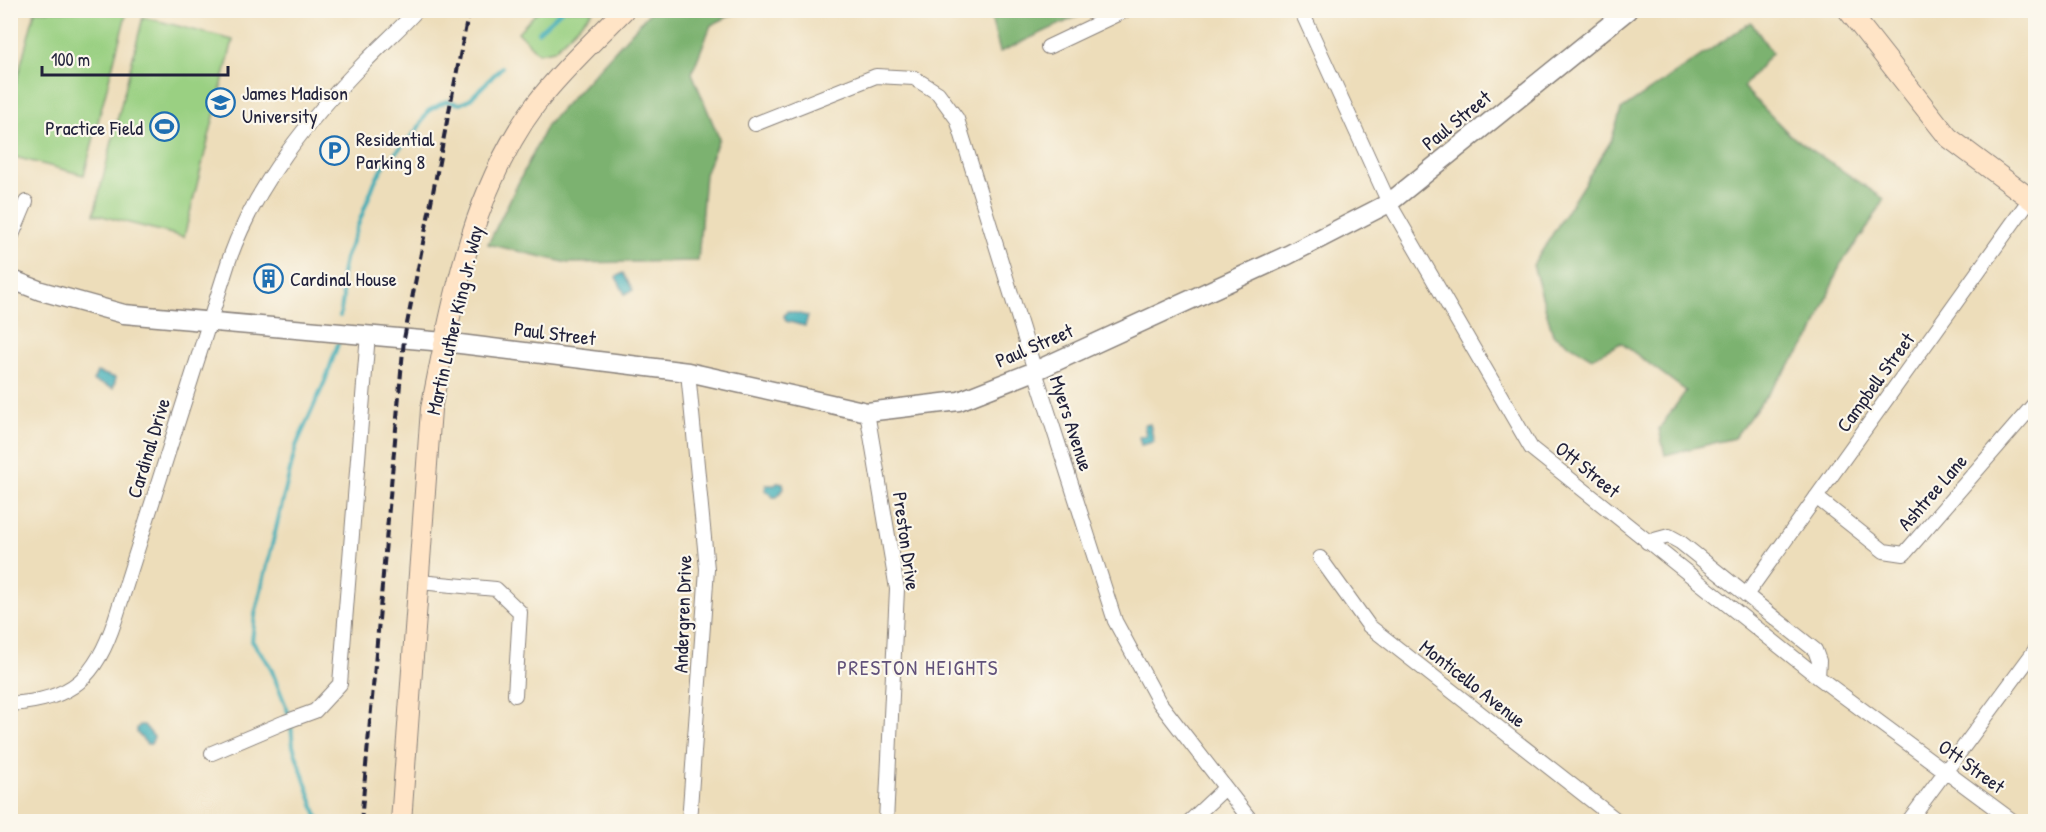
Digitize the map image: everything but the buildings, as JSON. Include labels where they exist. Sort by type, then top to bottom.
[{"type":"main road","name":"Martin Luther King Jr. Way","points":[[401,822],[431,409],[444,342],[472,233],[491,183],[517,134],[536,105],[554,82],[624,10]]},
{"type":"main road","points":[[1848,10],[1948,137],[2034,198]]},
{"type":"street","name":"Cardinal Drive","points":[[10,704],[41,700],[68,689],[87,675],[104,651],[241,228],[257,198],[323,106],[417,10]]},
{"type":"street","points":[[1048,46],[1125,10]]},
{"type":"street","name":"Ott Street","points":[[1300,10],[1389,203],[1531,448],[1818,676],[2014,822]]},
{"type":"street","name":"Paul Street","points":[[10,279],[41,291],[124,314],[368,334],[688,372],[867,412],[958,401],[1035,371],[1288,255],[1389,203],[1628,10]]},
{"type":"street","name":"Myers Avenue","points":[[755,124],[876,76],[914,78],[939,93],[957,119],[1115,621],[1159,702],[1252,822]]},
{"type":"street","name":"Campbell Street","points":[[1746,595],[2034,198]]},
{"type":"street","points":[[10,240],[26,202]]},
{"type":"street","points":[[212,753],[315,711],[340,684],[368,334]]},
{"type":"street","name":"Andergren Drive","points":[[688,372],[707,569],[689,822]]},
{"type":"street","name":"Ashtree Lane","points":[[1816,497],[1884,551],[1904,554],[2036,402]]},
{"type":"street","name":"Preston Drive","points":[[867,412],[897,589],[886,822]]},
{"type":"street","points":[[1647,542],[1664,537],[1673,538],[1746,595],[1815,650],[1819,661],[1818,676]]},
{"type":"street","name":"Monticello Avenue","points":[[1320,558],[1369,626],[1619,822]]},
{"type":"street","points":[[419,582],[496,589],[520,612],[515,695]]},
{"type":"street","points":[[1908,822],[2036,650]]},
{"type":"street","points":[[1189,822],[1225,788]]},
{"type":"green space","points":[[539,10],[593,11],[554,50],[538,53],[518,32]]},
{"type":"green space","points":[[989,10],[1089,10],[1089,11],[1000,52]]},
{"type":"green space","name":"Practice Field","points":[[35,11],[127,11],[84,175],[11,156],[11,102]]},
{"type":"green space","points":[[651,11],[740,11],[711,25],[692,73],[719,138],[705,174],[698,261],[568,263],[488,244],[547,125]]},
{"type":"green space","name":"Practice Field","points":[[143,17],[233,40],[184,237],[94,214]]},
{"type":"green space","points":[[1751,22],[1772,53],[1743,87],[1790,135],[1884,199],[1868,227],[1840,265],[1812,336],[1734,438],[1665,455],[1659,429],[1686,391],[1621,343],[1592,358],[1553,335],[1533,265],[1611,141],[1621,110]]},
{"type":"water","points":[[623,273],[633,290],[625,294],[616,277]]},
{"type":"water","points":[[787,311],[808,316],[805,326],[786,321],[784,316]]},
{"type":"water","points":[[97,372],[116,378],[113,388],[93,381]]},
{"type":"water","points":[[1150,424],[1154,442],[1141,445],[1139,437],[1146,435],[1144,425]]},
{"type":"water","points":[[778,482],[783,483],[784,488],[777,497],[773,497],[765,490],[766,485],[775,485]]},
{"type":"water","points":[[140,725],[144,725],[154,737],[151,744],[147,744],[137,733]]},
{"type":"waterway","points":[[538,32],[562,10]]},
{"type":"waterway","points":[[340,316],[343,298],[341,279],[345,259],[375,181],[385,164],[417,130],[428,111],[446,101],[460,104],[469,100],[502,67]]},
{"type":"waterway","points":[[290,717],[270,666],[252,641],[255,615],[296,446],[325,381],[338,344]]},
{"type":"waterway","points":[[291,725],[293,746],[319,822]]},
{"type":"railway","points":[[361,822],[404,339],[469,10]]},
{"type":"place","name":"James Madison University","points":[[221,103]]},
{"type":"place","name":"Practice Field","points":[[164,127]]},
{"type":"place","name":"Residential Parking 8","points":[[335,150]]},
{"type":"place","name":"Cardinal House","points":[[269,278]]},
{"type":"district","name":"PRESTON HEIGHTS","points":[[918,667]]}]
